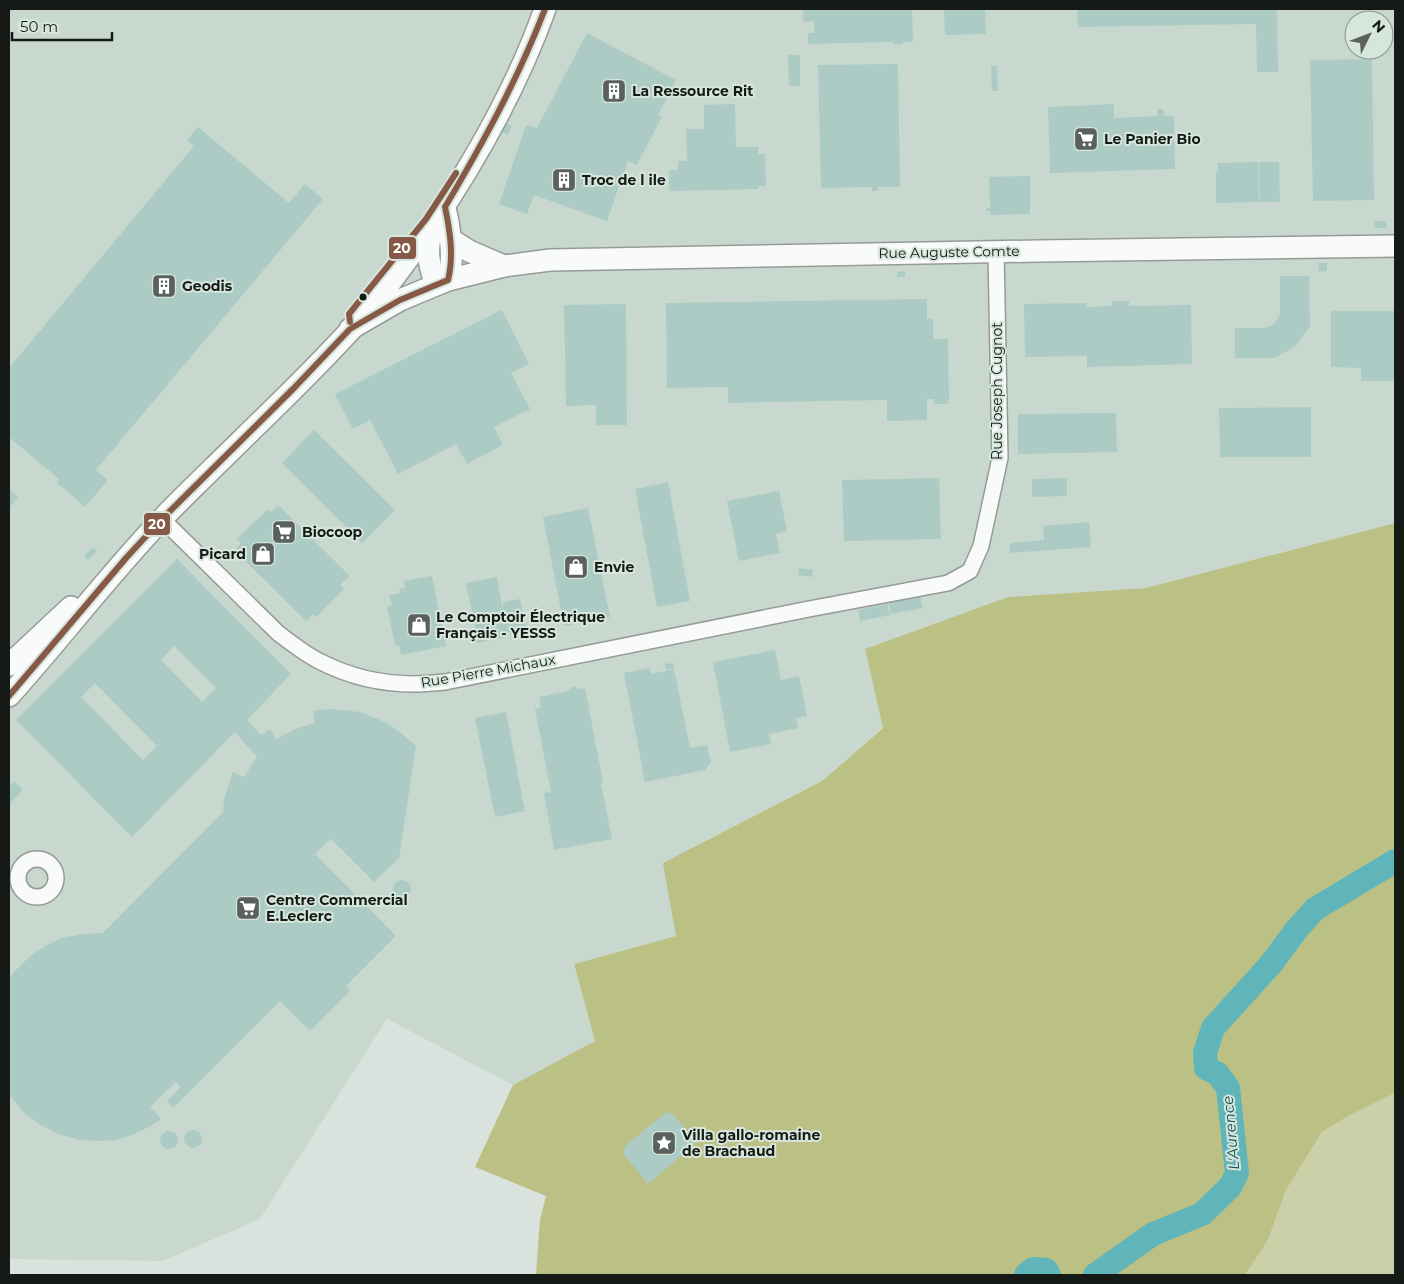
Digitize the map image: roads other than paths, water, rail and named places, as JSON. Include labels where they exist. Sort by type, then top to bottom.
[{"type":"street","points":[[9,696],[126,558],[162,519],[294,388],[367,311],[400,270],[441,212],[487,137],[518,73],[545,9]]},
{"type":"street","points":[[441,212],[450,226],[451,260],[442,283]]},
{"type":"street","points":[[441,212],[430,236],[428,252],[430,266],[442,283]]},
{"type":"street","points":[[450,239],[469,251],[504,266]]},
{"type":"street","name":"Rue Auguste Comte","points":[[350,329],[400,300],[442,283],[504,266],[550,260],[996,251],[1395,246]]},
{"type":"street","name":"Rue Joseph Cugnot","points":[[810,609],[948,583],[970,571],[981,546],[1000,458],[996,251]]},
{"type":"street","name":"Rue Pierre Michaux","points":[[162,519],[278,633],[296,647],[319,661],[340,670],[363,678],[390,682],[414,684],[445,682],[810,609]]},
{"type":"street","points":[[9,665],[42,632],[126,558]]},
{"type":"street","points":[[33,859],[44,860],[52,865],[56,875],[56,881],[52,890],[42,897],[35,898],[27,895],[14,883],[18,876],[15,863],[27,862],[33,859]]},
{"type":"waterway","name":"L'Aurence","points":[[1095,1275],[1153,1234],[1202,1214],[1230,1187],[1237,1173],[1228,1088],[1218,1074],[1206,1068],[1205,1053],[1213,1028],[1271,964],[1297,929],[1315,909],[1395,861]]},
{"type":"waterway","name":"L'Aurence","points":[[1026,1275],[1033,1269],[1046,1270],[1049,1275]]},
{"type":"place","name":"La Ressource Rit","points":[[614,91]]},
{"type":"place","name":"Le Panier Bio","points":[[1086,139]]},
{"type":"place","name":"Troc de l ile","points":[[564,180]]},
{"type":"place","name":"Geodis","points":[[164,286]]},
{"type":"place","name":"Biocoop","points":[[284,532]]},
{"type":"place","name":"Picard","points":[[263,554]]},
{"type":"place","name":"Envie","points":[[576,567]]},
{"type":"place","name":"Le Comptoir Électrique Français - YESSS","points":[[419,625]]},
{"type":"place","name":"Centre Commercial E.Leclerc","points":[[248,908]]},
{"type":"place","name":"Villa gallo-romaine de Brachaud","points":[[664,1143]]}]
